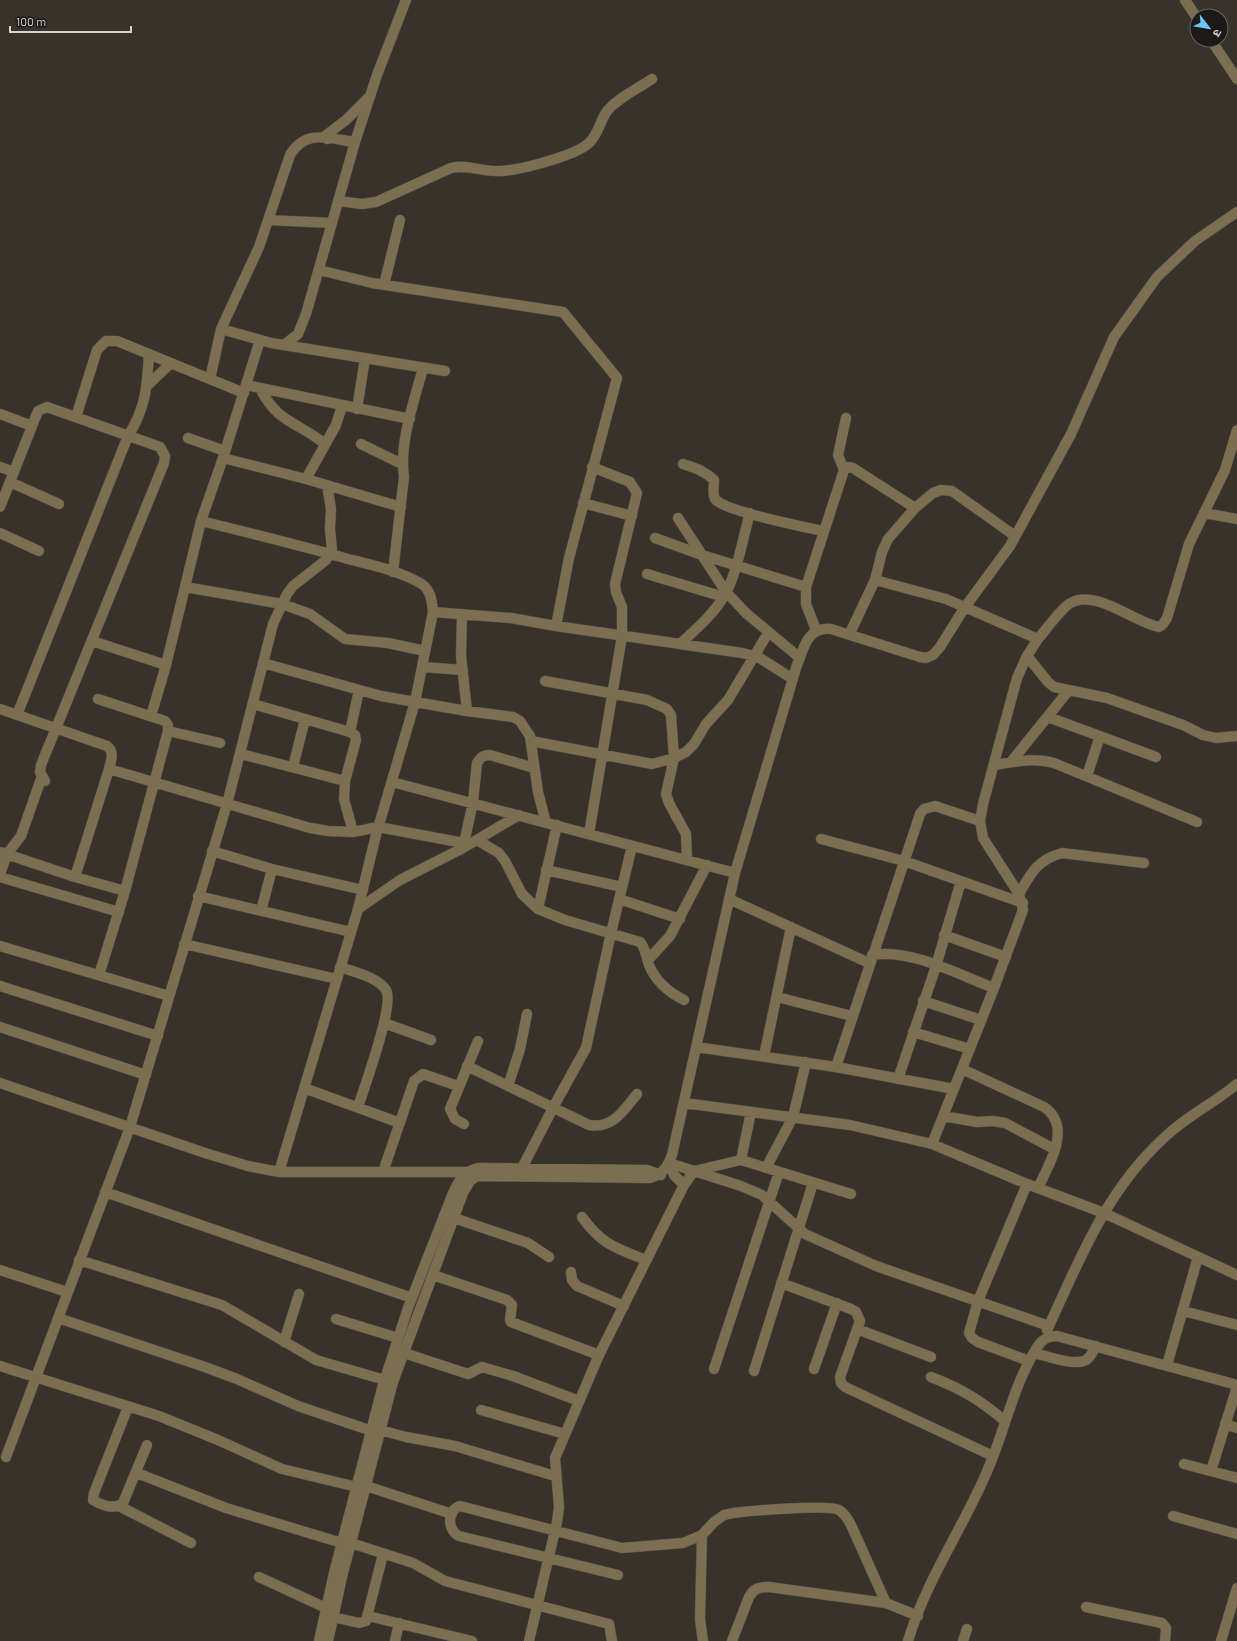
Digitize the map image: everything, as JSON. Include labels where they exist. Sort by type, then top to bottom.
[{"type":"street","points":[[284,345],[294,338],[301,328],[355,142],[390,37],[406,0]]},
{"type":"street","points":[[1216,48],[1237,79]]},
{"type":"street","points":[[338,201],[362,204],[376,202],[451,168],[462,166],[494,172],[509,172],[557,158],[589,143],[606,113],[614,104],[652,80]]},
{"type":"street","points":[[326,139],[325,136],[346,120],[370,96]]},
{"type":"street","points":[[210,379],[221,329],[259,246],[290,155],[296,145],[311,137],[355,142]]},
{"type":"street","points":[[376,1430],[454,1218],[465,1189],[470,1181],[477,1176],[644,1178],[661,1175],[669,1163],[684,1103],[735,873],[793,679],[806,643],[816,630],[823,628],[850,633],[920,657],[926,658],[933,655],[940,648],[965,606],[991,572],[1015,536],[1071,434],[1114,337],[1157,277],[1195,241],[1237,212]]},
{"type":"street","points":[[268,220],[332,223]]},
{"type":"street","points":[[384,285],[400,220]]},
{"type":"street","points":[[319,270],[384,285],[564,312],[617,378],[592,467],[569,558],[556,626]]},
{"type":"street","points":[[221,329],[284,345],[445,371]]},
{"type":"street","points":[[151,716],[166,665],[201,521],[260,340]]},
{"type":"street","points":[[76,417],[97,350],[106,341],[117,341],[210,379],[245,389],[260,388],[410,419]]},
{"type":"street","points":[[17,715],[128,436],[142,410],[147,386],[149,354]]},
{"type":"street","points":[[357,409],[365,358]]},
{"type":"street","points":[[147,386],[171,363]]},
{"type":"street","points":[[393,572],[404,477],[402,464],[410,419],[423,368]]},
{"type":"street","points":[[260,388],[267,402],[284,419],[316,436],[325,444]]},
{"type":"street","points":[[306,479],[336,425],[342,406]]},
{"type":"street","points":[[0,506],[38,411],[47,407],[160,447],[165,456],[164,463],[41,765],[43,778],[20,836],[4,853],[0,875],[119,912]]},
{"type":"street","points":[[0,414],[32,426]]},
{"type":"street","points":[[816,630],[806,604],[806,587],[844,470],[838,455],[846,418]]},
{"type":"street","points":[[932,1144],[1019,924],[1023,910],[1023,904],[1019,894],[983,838],[980,821],[983,804],[1018,678],[1027,656],[1038,639],[1063,610],[1077,600],[1090,600],[1103,603],[1149,625],[1159,627],[1163,624],[1189,544],[1204,513],[1233,465],[1237,430]]},
{"type":"street","points":[[188,438],[224,454],[401,507]]},
{"type":"street","points":[[361,444],[402,464]]},
{"type":"street","points":[[683,464],[705,472],[714,480],[714,495],[716,500],[750,513],[823,531]]},
{"type":"street","points":[[0,467],[14,472]]},
{"type":"street","points":[[589,834],[622,636],[622,607],[616,592],[615,584],[636,500],[634,487],[630,482],[592,467]]},
{"type":"street","points":[[844,470],[848,467],[853,468],[916,508]]},
{"type":"street","points":[[10,482],[59,504]]},
{"type":"street","points":[[6,1457],[37,1378],[67,1292],[130,1127],[198,896],[227,804],[273,624],[282,604],[293,586],[326,560],[330,554],[331,509],[327,485]]},
{"type":"street","points":[[850,633],[875,580],[884,546],[916,508],[933,494],[941,490],[952,491],[1015,536]]},
{"type":"street","points":[[583,503],[632,516]]},
{"type":"street","points":[[680,644],[697,629],[725,594],[736,565],[750,513]]},
{"type":"street","points":[[1204,513],[1237,519]]},
{"type":"street","points":[[678,518],[725,594],[768,633],[800,658]]},
{"type":"street","points":[[201,521],[330,554],[393,572],[421,583],[429,592],[433,612],[415,702],[378,827],[358,909],[279,1172]]},
{"type":"street","points":[[0,533],[39,551]]},
{"type":"street","points":[[655,538],[702,555],[806,587]]},
{"type":"street","points":[[647,574],[725,594]]},
{"type":"street","points":[[875,580],[925,593],[965,606],[1038,639]]},
{"type":"street","points":[[185,587],[282,604],[310,614],[345,639],[388,643],[425,652]]},
{"type":"street","points":[[433,612],[511,618],[755,656],[793,679]]},
{"type":"street","points":[[462,614],[461,656],[468,711]]},
{"type":"street","points":[[531,742],[652,764],[674,758],[686,752],[694,744],[706,724],[728,700],[768,633]]},
{"type":"street","points":[[92,641],[166,665]]},
{"type":"street","points":[[1027,656],[1048,682],[1054,687],[1107,698],[1183,725],[1203,735],[1216,738],[1237,736]]},
{"type":"street","points":[[264,663],[359,690],[415,702],[513,717],[520,720],[530,736],[538,792],[546,823]]},
{"type":"street","points":[[422,667],[463,670]]},
{"type":"street","points":[[545,681],[647,700],[667,709],[670,715],[674,758],[666,794],[669,803],[686,834],[687,860]]},
{"type":"street","points":[[350,732],[359,690]]},
{"type":"street","points":[[1011,762],[1069,690]]},
{"type":"street","points":[[98,698],[165,721],[168,725],[168,731],[155,782],[125,891],[99,975]]},
{"type":"street","points":[[253,704],[350,732],[355,735],[356,740],[345,780],[344,799],[353,832]]},
{"type":"street","points":[[0,709],[107,746],[112,754],[109,769],[75,877]]},
{"type":"street","points":[[1048,717],[1156,757]]},
{"type":"street","points":[[292,767],[305,719]]},
{"type":"street","points":[[168,731],[220,743]]},
{"type":"street","points":[[1087,776],[1100,736]]},
{"type":"street","points":[[241,754],[345,780]]},
{"type":"street","points":[[464,846],[473,802],[477,762],[485,755],[534,768]]},
{"type":"street","points":[[994,765],[1011,762],[1043,760],[1087,776],[1197,822]]},
{"type":"street","points":[[109,769],[310,828],[328,831],[353,832],[378,827],[464,846]]},
{"type":"street","points":[[392,782],[473,802],[735,873]]},
{"type":"street","points":[[836,1067],[920,814],[924,809],[935,806],[980,821]]},
{"type":"street","points":[[358,909],[400,880],[477,840],[519,815]]},
{"type":"street","points":[[538,910],[557,826]]},
{"type":"street","points":[[821,839],[904,861],[1023,904]]},
{"type":"street","points":[[477,840],[499,853],[505,861],[522,894],[538,910],[565,920],[640,942],[644,947],[656,979],[665,988],[684,1000]]},
{"type":"street","points":[[522,1168],[553,1107],[586,1048],[632,846]]},
{"type":"street","points":[[212,851],[272,869],[363,890]]},
{"type":"street","points":[[4,853],[75,877],[125,891]]},
{"type":"street","points":[[1019,894],[1037,865],[1050,856],[1062,853],[1144,863]]},
{"type":"street","points":[[648,960],[670,936],[707,865]]},
{"type":"street","points":[[261,911],[272,869]]},
{"type":"street","points":[[546,870],[622,887]]},
{"type":"street","points":[[898,1079],[936,966],[961,881]]},
{"type":"street","points":[[198,896],[351,932]]},
{"type":"street","points":[[619,899],[680,919]]},
{"type":"street","points":[[729,899],[791,927],[871,959],[882,954],[915,958],[994,988]]},
{"type":"street","points":[[764,1056],[791,927]]},
{"type":"street","points":[[944,935],[1006,957]]},
{"type":"street","points":[[184,944],[337,979]]},
{"type":"street","points":[[0,946],[169,996]]},
{"type":"street","points":[[340,967],[378,982],[386,990],[389,1000],[384,1023],[358,1107]]},
{"type":"street","points":[[0,986],[158,1036]]},
{"type":"street","points":[[777,997],[852,1016]]},
{"type":"street","points":[[923,1001],[981,1020]]},
{"type":"street","points":[[508,1086],[520,1049],[527,1014]]},
{"type":"street","points":[[384,1023],[431,1040]]},
{"type":"street","points":[[0,1027],[146,1075]]},
{"type":"street","points":[[913,1032],[970,1049]]},
{"type":"street","points":[[464,1124],[454,1119],[450,1109],[458,1086],[478,1041]]},
{"type":"street","points":[[696,1047],[806,1062],[954,1089]]},
{"type":"street","points":[[766,1168],[793,1117],[806,1062]]},
{"type":"street","points":[[467,1066],[589,1125],[598,1127],[615,1119],[636,1094]]},
{"type":"street","points":[[962,1069],[1044,1107],[1054,1116],[1058,1127],[1054,1149],[1038,1188]]},
{"type":"street","points":[[383,1172],[414,1081],[417,1077],[423,1074],[458,1086]]},
{"type":"street","points":[[0,1083],[248,1166],[279,1172],[466,1172],[479,1168],[522,1168],[647,1170],[661,1175]]},
{"type":"street","points":[[910,1640],[927,1594],[986,1476],[1018,1386],[1031,1357],[1043,1340],[1092,1232],[1127,1179],[1152,1148],[1186,1119],[1237,1084]]},
{"type":"street","points":[[304,1088],[400,1122]]},
{"type":"street","points":[[684,1103],[850,1125],[932,1144],[1027,1184],[1104,1213],[1237,1275]]},
{"type":"street","points":[[741,1160],[751,1112]]},
{"type":"street","points":[[943,1116],[978,1122],[993,1121],[1005,1123],[1054,1149]]},
{"type":"street","points":[[529,1641],[559,1507],[555,1476],[555,1458],[599,1355],[684,1185],[694,1171],[741,1160],[852,1194]]},
{"type":"street","points":[[669,1163],[740,1186],[769,1200],[798,1228],[814,1239],[839,1248],[876,1266],[1049,1326]]},
{"type":"street","points":[[669,1163],[674,1175],[684,1185]]},
{"type":"street","points":[[319,1641],[326,1608],[346,1543],[376,1430],[385,1380],[398,1338],[453,1193],[462,1176],[466,1172]]},
{"type":"street","points":[[714,1369],[779,1172]]},
{"type":"street","points":[[754,1371],[813,1183]]},
{"type":"street","points":[[1027,1184],[978,1301],[969,1333],[972,1338],[978,1342],[1031,1357],[1084,1361],[1089,1358],[1096,1346]]},
{"type":"street","points":[[105,1192],[412,1298]]},
{"type":"street","points":[[582,1217],[593,1233],[601,1239],[646,1260]]},
{"type":"street","points":[[454,1218],[528,1243],[549,1257]]},
{"type":"street","points":[[1167,1365],[1198,1257]]},
{"type":"street","points":[[79,1260],[222,1305],[240,1314],[316,1360],[385,1380]]},
{"type":"street","points":[[0,1270],[67,1292]]},
{"type":"street","points":[[571,1272],[572,1280],[577,1286],[624,1306]]},
{"type":"street","points":[[433,1275],[507,1300],[512,1305],[510,1320],[514,1324],[599,1355]]},
{"type":"street","points":[[781,1283],[837,1303],[856,1312],[860,1321],[840,1377],[841,1383],[845,1388],[993,1456]]},
{"type":"street","points":[[284,1342],[299,1294]]},
{"type":"street","points":[[814,1369],[837,1303]]},
{"type":"street","points":[[1183,1311],[1237,1325]]},
{"type":"street","points":[[58,1318],[238,1379],[298,1406],[376,1430],[454,1446],[555,1476]]},
{"type":"street","points":[[336,1319],[398,1338]]},
{"type":"street","points":[[857,1329],[931,1357]]},
{"type":"street","points":[[1043,1340],[1050,1336],[1057,1336],[1167,1365],[1237,1386],[1210,1471]]},
{"type":"street","points":[[404,1353],[468,1374],[482,1367],[502,1372],[579,1401]]},
{"type":"street","points":[[0,1366],[188,1427],[282,1469],[361,1487],[452,1514]]},
{"type":"street","points":[[932,1377],[962,1389],[1005,1421]]},
{"type":"street","points":[[128,1407],[93,1498],[102,1505],[110,1507],[119,1506],[190,1543]]},
{"type":"street","points":[[481,1410],[565,1434]]},
{"type":"street","points":[[1225,1424],[1237,1428]]},
{"type":"street","points":[[119,1506],[123,1503],[137,1474],[147,1445]]},
{"type":"street","points":[[1184,1464],[1237,1478]]},
{"type":"street","points":[[137,1474],[226,1508],[413,1563],[445,1581],[609,1624],[612,1641]]},
{"type":"street","points":[[618,1575],[459,1536],[451,1530],[450,1525],[452,1514],[455,1509],[460,1506],[555,1530],[607,1546],[622,1548],[683,1543],[702,1535],[714,1522],[724,1515],[733,1512],[819,1508],[838,1510],[845,1515],[851,1525],[886,1603]]},
{"type":"street","points":[[1173,1516],[1237,1534]]},
{"type":"street","points":[[702,1535],[700,1619],[703,1641]]},
{"type":"street","points":[[328,1641],[346,1543]]},
{"type":"street","points":[[333,1617],[359,1623],[366,1621],[384,1554]]},
{"type":"street","points":[[259,1577],[326,1608]]},
{"type":"street","points":[[732,1641],[749,1597],[753,1590],[758,1587],[769,1587],[886,1603],[918,1616]]},
{"type":"street","points":[[1221,1641],[1236,1592]]},
{"type":"street","points":[[1086,1607],[1162,1623],[1166,1628],[1165,1641]]},
{"type":"street","points":[[368,1616],[469,1641]]},
{"type":"street","points":[[395,1641],[399,1623]]},
{"type":"street","points":[[963,1641],[967,1629]]}]
